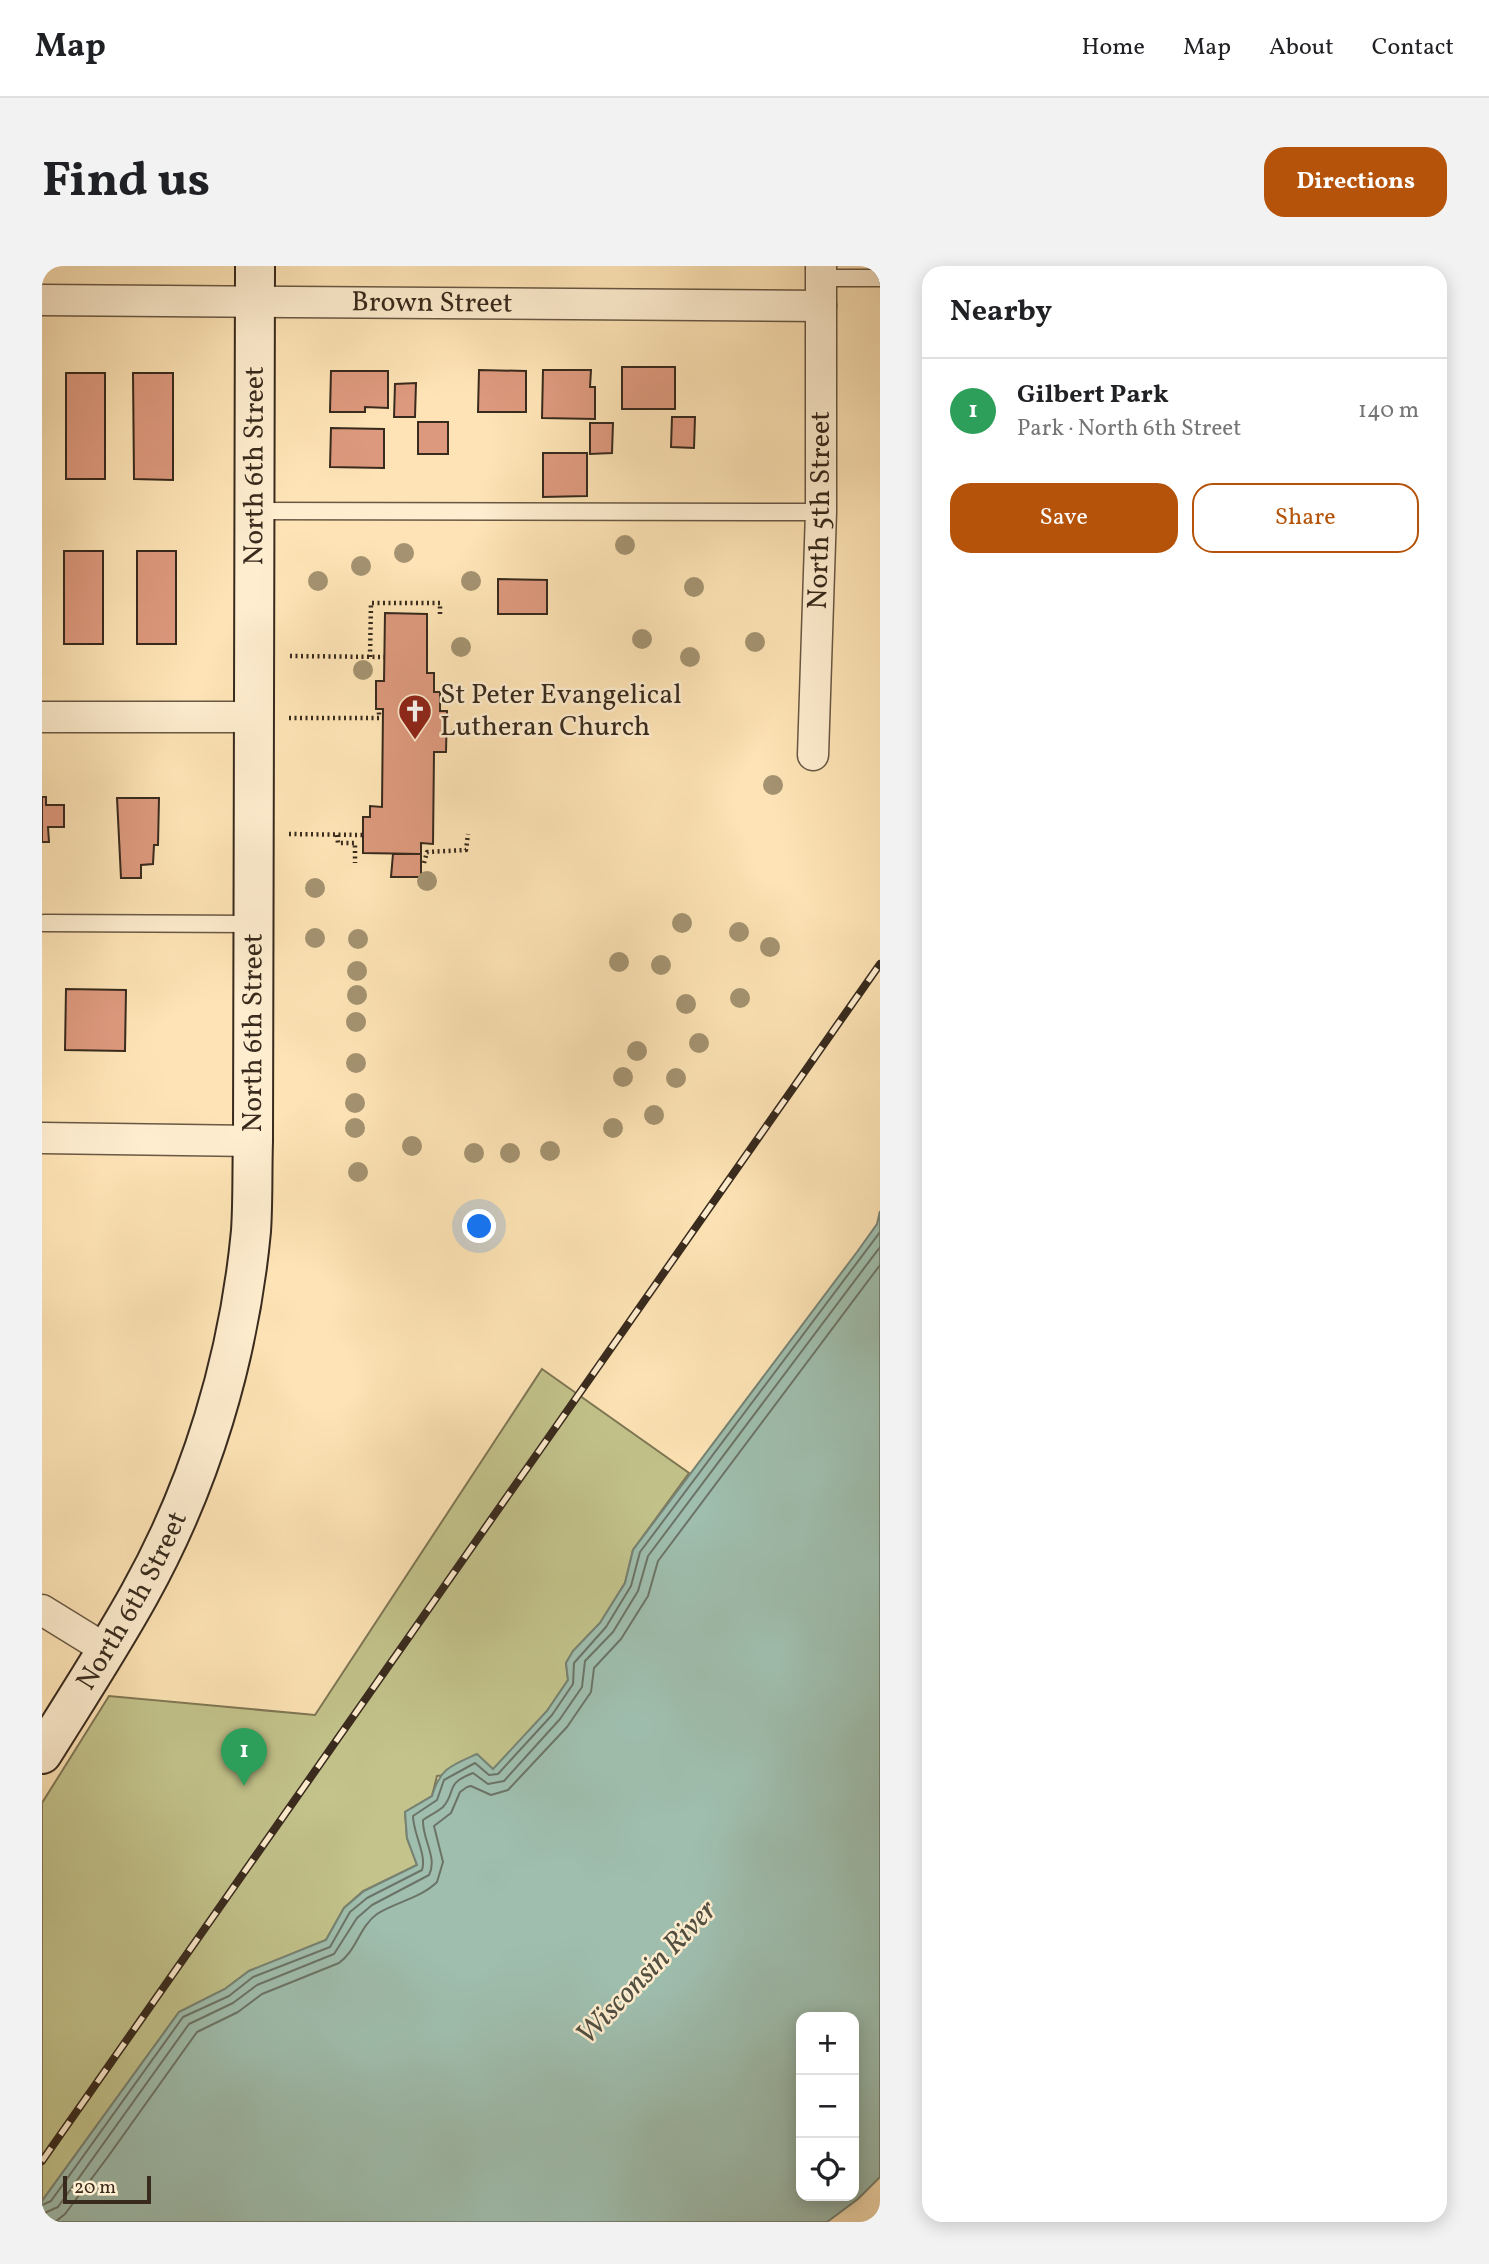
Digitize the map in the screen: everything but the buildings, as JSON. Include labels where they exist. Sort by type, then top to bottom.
[{"type":"main road","name":"North 6th Street","points":[[42,1754],[140,1594],[184,1502],[222,1392],[239,1312],[251,1231],[254,924],[272,717],[254,511],[254,283]]},
{"type":"street","name":"Brown Street","points":[[42,300],[254,283],[821,283]]},
{"type":"street","name":"North 5th Street","points":[[813,755],[821,512],[821,283]]},
{"type":"street","points":[[42,717],[272,717]]},
{"type":"street","points":[[42,1138],[253,1141]]},
{"type":"street","points":[[42,1610],[107,1650]]},
{"type":"lane","points":[[821,283],[880,278]]},
{"type":"lane","points":[[254,511],[821,512]]},
{"type":"lane","points":[[44,923],[254,924]]},
{"type":"path","points":[[370,657],[371,603],[440,603],[440,614]]},
{"type":"path","points":[[289,656],[385,657]]},
{"type":"path","points":[[272,717],[379,718],[379,709]]},
{"type":"path","points":[[446,732],[466,731]]},
{"type":"path","points":[[289,834],[363,835]]},
{"type":"path","points":[[424,863],[427,852],[466,850],[468,834]]},
{"type":"path","points":[[337,835],[338,843],[355,843],[355,863]]},
{"type":"green space","points":[[542,1369],[689,1473],[633,1550],[625,1583],[600,1623],[573,1651],[566,1663],[568,1680],[547,1711],[493,1770],[437,1776],[432,1796],[405,1812],[407,1838],[417,1865],[363,1891],[344,1908],[326,1940],[249,1971],[225,1989],[179,2012],[42,2201],[42,1803],[109,1696],[315,1715]]},
{"type":"water","name":"Wisconsin River","points":[[880,1211],[880,2177],[859,2198],[859,2012],[796,2012],[796,2201],[855,2201],[827,2222],[42,2222],[42,2201],[179,2012],[225,1989],[249,1971],[326,1940],[344,1908],[364,1891],[417,1865],[407,1838],[405,1812],[432,1796],[443,1773],[461,1761],[477,1754],[493,1769],[547,1711],[568,1680],[566,1663],[573,1651],[600,1623],[625,1583],[633,1550],[877,1224]]},
{"type":"railway","points":[[42,2161],[880,964]]},
{"type":"place","name":"St Peter Evangelical Lutheran Church","points":[[415,741]]},
{"type":"place","name":"Gilbert Park","points":[[244,1786]]}]
